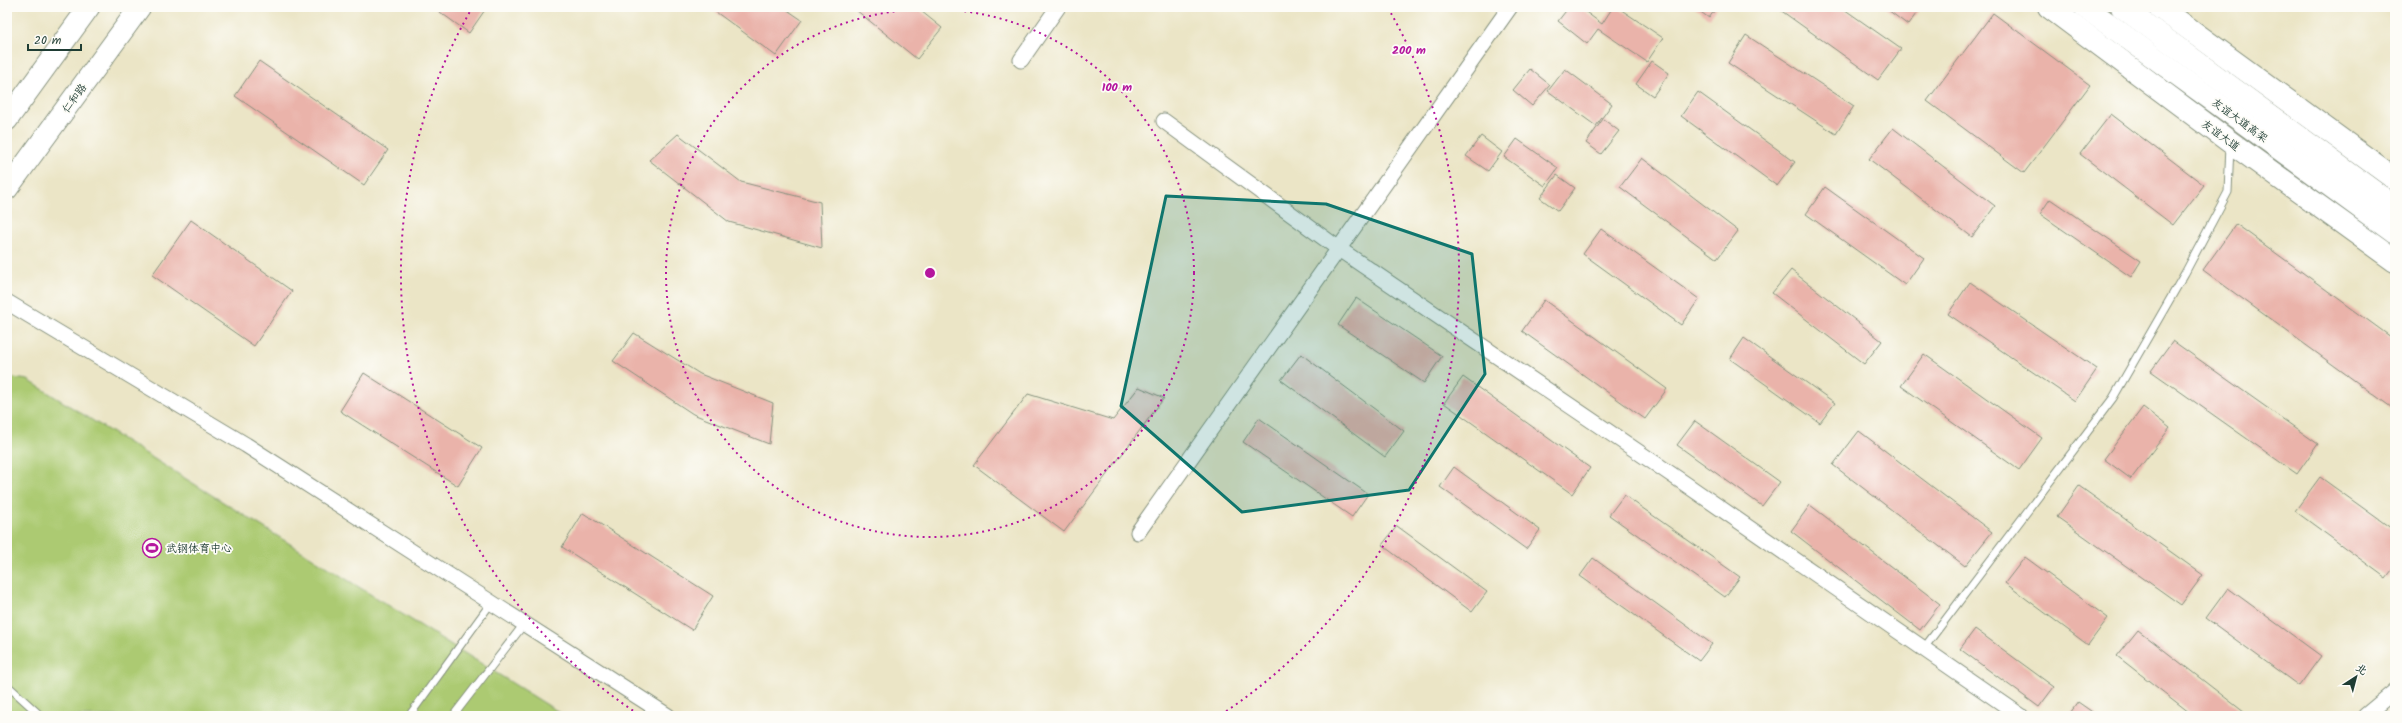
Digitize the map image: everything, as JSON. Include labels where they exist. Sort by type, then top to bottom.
[{"type":"main road","points":[[7,120],[90,7]]},
{"type":"main road","name":"仁和路","points":[[7,189],[140,7]]},
{"type":"main road","name":"友谊大道","points":[[2049,7],[2230,142],[2395,261]]},
{"type":"main road","name":"友谊大道高架","points":[[2085,7],[2395,233]]},
{"type":"main road","name":"友谊大道高架","points":[[2122,7],[2395,207]]},
{"type":"main road","points":[[2159,7],[2395,179]]},
{"type":"street","points":[[1021,60],[1058,7]]},
{"type":"street","points":[[1138,532],[1510,7]]},
{"type":"street","points":[[1164,121],[1339,249],[1924,648],[2021,716]]},
{"type":"street","points":[[7,302],[246,446],[668,716]]},
{"type":"street","points":[[2365,716],[2395,692]]},
{"type":"lane","points":[[1924,648],[2113,398],[2186,273],[2228,192],[2230,142]]},
{"type":"lane","points":[[409,716],[491,603]]},
{"type":"lane","points":[[453,716],[524,624]]},
{"type":"lane","points":[[7,685],[40,716]]},
{"type":"highlighted area","points":[[1166,196],[1326,204],[1472,254],[1485,374],[1409,490],[1242,512],[1121,406]]},
{"type":"green space","name":"武钢体育中心","points":[[7,377],[28,380],[565,716],[7,716]]},
{"type":"building","points":[[433,7],[487,7],[469,33]]},
{"type":"building","points":[[709,7],[783,7],[802,20],[776,56]]},
{"type":"building","points":[[858,7],[916,7],[942,28],[917,59],[856,10]]},
{"type":"building","points":[[1569,7],[1579,7],[1602,24],[1613,7],[1617,7],[1663,38],[1647,62],[1598,29],[1587,44],[1558,21]]},
{"type":"building","points":[[1694,7],[1717,7],[1709,18]]},
{"type":"building","points":[[1776,7],[1841,7],[1901,49],[1878,80]]},
{"type":"building","points":[[1884,7],[1921,7],[1908,25]]},
{"type":"building","points":[[1993,13],[2090,85],[2024,173],[1927,101]]},
{"type":"building","points":[[1746,35],[1854,106],[1836,134],[1728,63]]},
{"type":"building","points":[[259,61],[388,150],[364,185],[235,96]]},
{"type":"building","points":[[1652,61],[1669,73],[1653,96],[1636,84]]},
{"type":"building","points":[[1530,69],[1550,85],[1532,106],[1513,90]]},
{"type":"building","points":[[1565,69],[1612,104],[1596,126],[1548,91]]},
{"type":"building","points":[[1698,92],[1795,162],[1777,186],[1681,116]]},
{"type":"building","points":[[2111,114],[2204,185],[2173,225],[2080,154]]},
{"type":"building","points":[[1603,119],[1619,131],[1601,154],[1586,143]]},
{"type":"building","points":[[1893,128],[1995,206],[1972,237],[1869,159]]},
{"type":"building","points":[[678,134],[741,182],[820,202],[822,248],[729,222],[649,160]]},
{"type":"building","points":[[1481,136],[1502,152],[1488,171],[1466,156]]},
{"type":"building","points":[[1517,139],[1558,168],[1545,186],[1504,157]]},
{"type":"building","points":[[1642,158],[1738,231],[1717,259],[1620,187]]},
{"type":"building","points":[[1557,175],[1575,188],[1558,211],[1540,198]]},
{"type":"building","points":[[1825,187],[1924,258],[1905,285],[1806,214]]},
{"type":"building","points":[[2050,199],[2141,261],[2131,277],[2040,214]]},
{"type":"building","points":[[191,220],[292,291],[254,346],[152,275]]},
{"type":"building","points":[[2236,224],[2395,340],[2395,410],[2203,270]]},
{"type":"building","points":[[1601,229],[1699,299],[1681,325],[1583,254]]},
{"type":"building","points":[[1791,270],[1882,341],[1864,364],[1772,293]]},
{"type":"building","points":[[1970,282],[2097,369],[2075,401],[1948,314]]},
{"type":"building","points":[[1356,298],[1442,356],[1424,383],[1338,325]]},
{"type":"building","points":[[1544,300],[1667,389],[1645,419],[1522,331]]},
{"type":"building","points":[[634,333],[700,374],[773,403],[769,444],[693,414],[613,361]]},
{"type":"building","points":[[1744,338],[1835,403],[1820,423],[1730,359]]},
{"type":"building","points":[[2173,341],[2318,444],[2297,474],[2151,371]]},
{"type":"building","points":[[1301,354],[1404,431],[1385,457],[1281,380]]},
{"type":"building","points":[[1924,354],[2042,438],[2019,470],[1901,386]]},
{"type":"building","points":[[364,373],[482,448],[458,486],[340,411]]},
{"type":"building","points":[[1463,377],[1590,468],[1572,494],[1444,403]]},
{"type":"building","points":[[1139,387],[1164,398],[1064,532],[974,465],[1028,394],[1113,420]]},
{"type":"building","points":[[2143,407],[2170,428],[2131,479],[2104,459]]},
{"type":"building","points":[[1259,418],[1368,494],[1352,517],[1243,442]]},
{"type":"building","points":[[1695,421],[1780,482],[1762,506],[1677,445]]},
{"type":"building","points":[[1859,431],[1992,532],[1965,566],[1833,465]]},
{"type":"building","points":[[1454,467],[1540,530],[1526,549],[1440,487]]},
{"type":"building","points":[[2320,477],[2395,531],[2395,566],[2386,578],[2295,511]]},
{"type":"building","points":[[2079,486],[2203,575],[2181,605],[2057,517]]},
{"type":"building","points":[[1624,495],[1740,577],[1725,597],[1609,515]]},
{"type":"building","points":[[1810,505],[1940,604],[1920,630],[1791,531]]},
{"type":"building","points":[[583,513],[713,596],[692,630],[562,547]]},
{"type":"building","points":[[1397,526],[1487,592],[1472,612],[1382,545]]},
{"type":"building","points":[[2025,557],[2108,618],[2088,645],[2005,583]]},
{"type":"building","points":[[1593,558],[1712,644],[1699,661],[1580,576]]},
{"type":"building","points":[[2228,588],[2321,656],[2299,686],[2206,618]]},
{"type":"building","points":[[1975,629],[2054,687],[2039,707],[1960,649]]},
{"type":"building","points":[[2138,630],[2249,716],[2194,716],[2117,656]]},
{"type":"building","points":[[2078,702],[2098,716],[2068,716]]},
{"type":"place","name":"武钢体育中心","points":[[152,548]]}]
